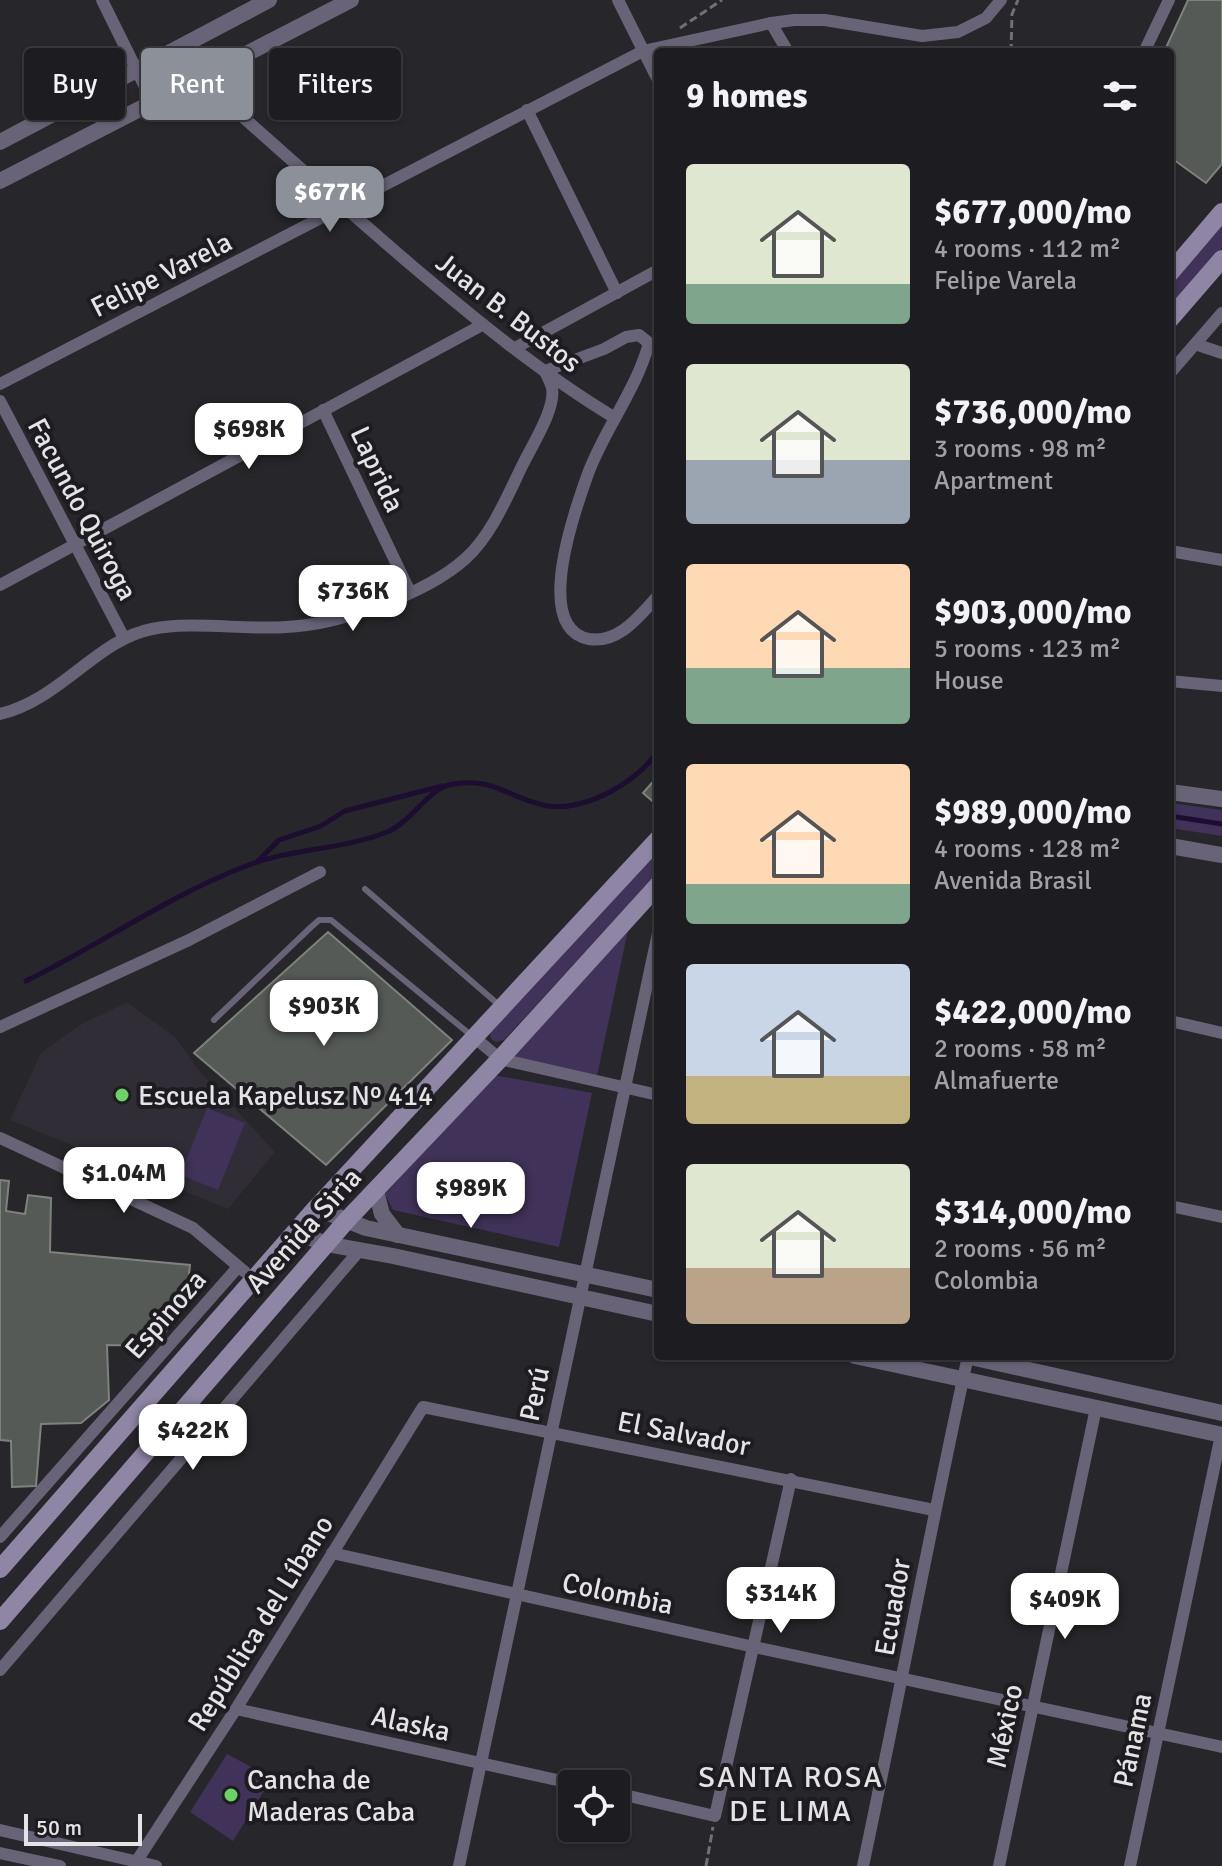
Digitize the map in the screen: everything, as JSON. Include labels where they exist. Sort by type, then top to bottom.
[{"type":"main road","points":[[1174,268],[1222,212]]},
{"type":"main road","points":[[1174,314],[1222,259]]},
{"type":"main road","points":[[0,1569],[316,1208],[654,843]]},
{"type":"main road","name":"Avenida Siria","points":[[0,1621],[347,1220],[500,1059],[654,889]]},
{"type":"street","points":[[102,0],[141,81]]},
{"type":"street","points":[[0,142],[269,0]]},
{"type":"street","points":[[253,50],[351,0]]},
{"type":"street","points":[[618,0],[654,72]]},
{"type":"street","name":"Felipe Varela","points":[[657,48],[771,23],[825,20],[922,36],[958,32],[986,18],[1001,0]]},
{"type":"street","points":[[1146,48],[1169,0]]},
{"type":"street","points":[[771,23],[786,48]]},
{"type":"street","name":"Felipe Varela","points":[[0,384],[527,110],[643,51],[654,49]]},
{"type":"street","points":[[0,181],[141,107]]},
{"type":"street","points":[[527,110],[617,293]]},
{"type":"street","name":"Juan B. Bustos","points":[[246,120],[482,325],[571,391],[615,418]]},
{"type":"street","points":[[515,348],[654,272]]},
{"type":"street","points":[[1174,368],[1222,313]]},
{"type":"street","points":[[0,585],[482,325]]},
{"type":"street","points":[[0,714],[42,697],[124,638],[152,629],[288,627],[355,614],[443,576],[466,558],[485,535],[551,405],[552,388],[545,371],[604,349],[626,337],[639,335],[649,343],[644,363],[590,471],[560,573],[559,599],[567,622],[580,637],[598,640],[612,638],[654,600]]},
{"type":"street","points":[[1195,344],[1222,353]]},
{"type":"street","name":"Facundo Quiroga","points":[[0,401],[124,638]]},
{"type":"street","name":"Laprida","points":[[323,410],[410,592]]},
{"type":"street","points":[[1174,552],[1222,560]]},
{"type":"street","points":[[1174,681],[1222,686]]},
{"type":"street","points":[[1174,793],[1222,799]]},
{"type":"street","points":[[1174,847],[1222,855]]},
{"type":"street","points":[[0,1027],[189,940],[320,872]]},
{"type":"street","name":"Perú","points":[[459,1866],[654,951]]},
{"type":"street","points":[[1174,1022],[1222,1033]]},
{"type":"street","points":[[474,1037],[500,1059],[654,1094]]},
{"type":"street","points":[[4,1143],[193,1228],[254,1280]]},
{"type":"street","points":[[376,1191],[382,1214],[398,1235]]},
{"type":"street","points":[[1174,1207],[1222,1217]]},
{"type":"street","points":[[316,1208],[366,1228],[654,1289]]},
{"type":"street","points":[[296,1232],[326,1244],[654,1313]]},
{"type":"street","points":[[0,1670],[359,1251]]},
{"type":"street","name":"Espinoza","points":[[0,1537],[238,1267]]},
{"type":"street","points":[[874,1360],[1221,1435]]},
{"type":"street","name":"Ecuador","points":[[863,1866],[966,1360]]},
{"type":"street","points":[[985,1360],[1222,1413]]},
{"type":"street","name":"El Salvador","points":[[423,1407],[934,1510]]},
{"type":"street","name":"República del Líbano","points":[[136,1862],[236,1709],[423,1407]]},
{"type":"street","name":"México","points":[[999,1866],[1096,1408]]},
{"type":"street","name":"Pánama","points":[[1130,1866],[1221,1435]]},
{"type":"street","points":[[630,1796],[715,1816],[791,1479]]},
{"type":"street","name":"Colombia","points":[[332,1553],[1222,1747]]},
{"type":"street","name":"Alaska","points":[[236,1709],[558,1780]]},
{"type":"street","points":[[0,1830],[156,1866]]},
{"type":"street","points":[[0,1853],[58,1866],[61,1845]]},
{"type":"lane","points":[[365,889],[501,1007]]},
{"type":"lane","points":[[214,1020],[319,920],[331,920],[474,1037]]},
{"type":"path","points":[[669,34],[722,0]]},
{"type":"path","points":[[1011,48],[1012,14],[1018,0]]},
{"type":"path","points":[[706,1866],[715,1816]]},
{"type":"shaded area","points":[[1222,225],[1222,248],[1174,303],[1174,280]]},
{"type":"shaded area","points":[[1174,804],[1222,810],[1222,836],[1174,829]]},
{"type":"shaded area","points":[[654,854],[654,876],[504,1040],[496,1042],[491,1039],[490,1033]]},
{"type":"shaded area","points":[[628,930],[597,1076],[513,1057]]},
{"type":"shaded area","name":"Escuela Kapelusz Nº 414","points":[[127,1002],[176,1038],[198,1069],[275,1152],[228,1209],[10,1120],[41,1053],[78,1026]]},
{"type":"shaded area","points":[[494,1075],[592,1093],[559,1247],[393,1210],[385,1194]]},
{"type":"shaded area","points":[[207,1108],[245,1123],[218,1190],[180,1175]]},
{"type":"shaded area","name":"Cancha de Maderas Caba","points":[[227,1754],[272,1778],[233,1841],[190,1812]]},
{"type":"building","points":[[1188,0],[1222,0],[1222,164],[1206,183],[1174,160],[1174,48],[1166,48]]},
{"type":"building","points":[[654,781],[654,803],[643,793]]},
{"type":"building","points":[[328,932],[452,1040],[326,1165],[194,1053]]},
{"type":"building","points":[[0,1180],[9,1181],[6,1211],[25,1214],[28,1195],[51,1198],[50,1252],[190,1265],[185,1308],[154,1346],[107,1345],[109,1400],[81,1423],[41,1424],[36,1486],[12,1487],[11,1441],[0,1440]]},
{"type":"waterway","points":[[26,981],[162,906],[246,866],[387,832],[403,822],[434,793],[449,785],[478,783],[548,806],[579,804],[610,792],[637,773],[654,756]]},
{"type":"waterway","points":[[258,861],[279,840],[321,826],[345,811],[442,786]]},
{"type":"waterway","points":[[1174,817],[1222,824]]},
{"type":"place","name":"Escuela Kapelusz Nº 414","points":[[122,1095]]},
{"type":"place","name":"Cancha de Maderas Caba","points":[[231,1795]]},
{"type":"district","name":"SANTA ROSA DE LIMA","points":[[791,1794]]}]
